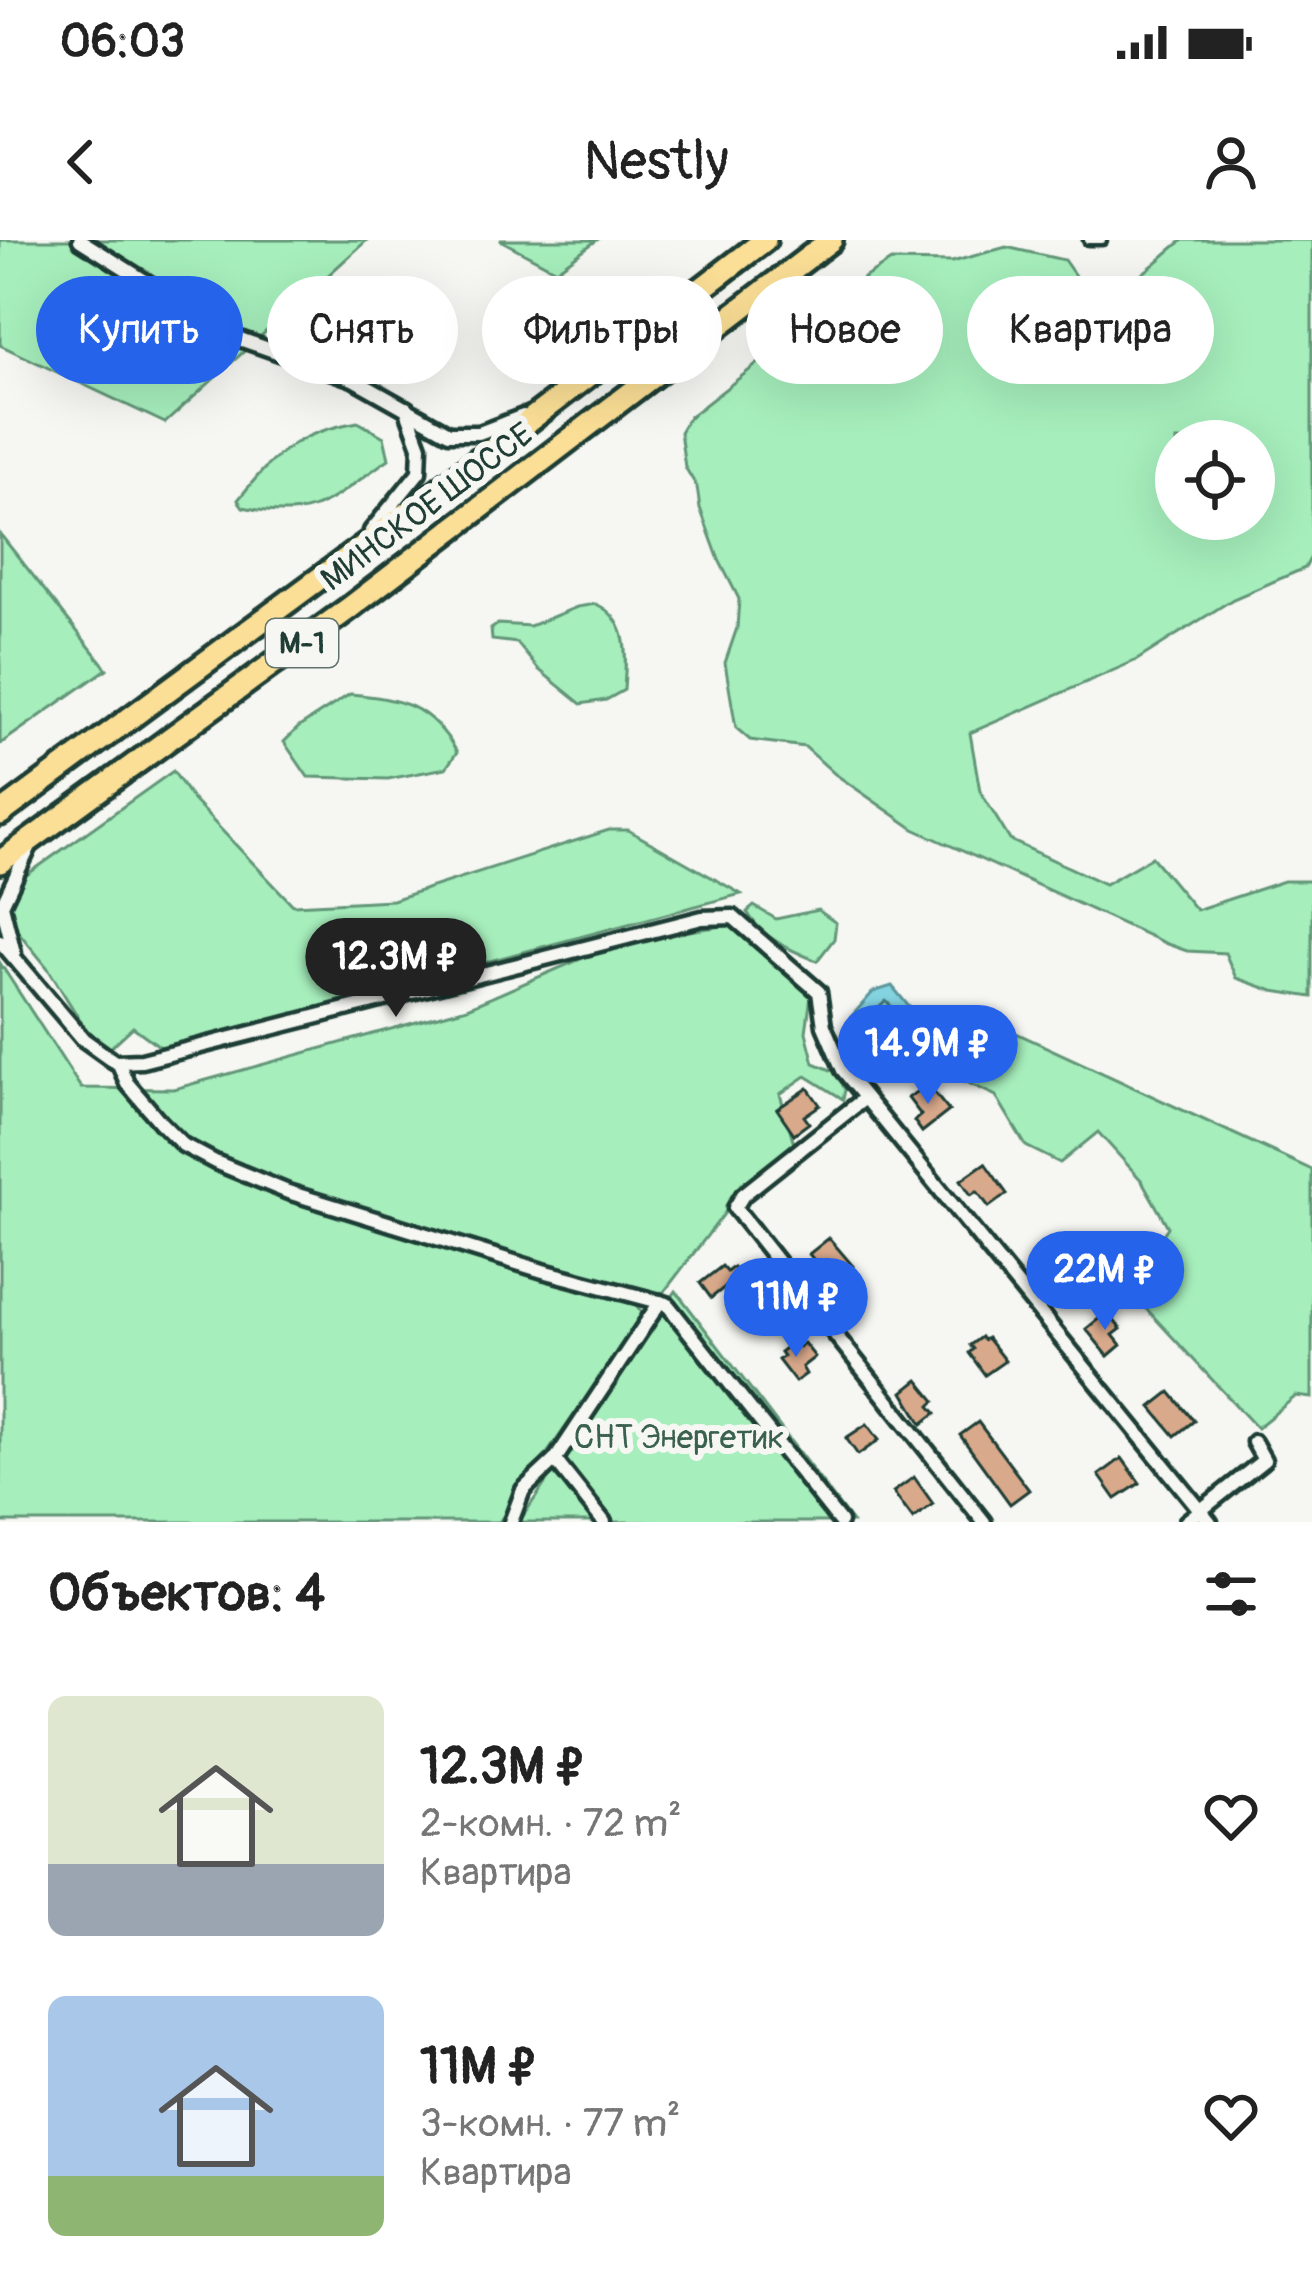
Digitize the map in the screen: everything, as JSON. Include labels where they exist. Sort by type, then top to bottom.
[{"type":"highway","name":"МИНСКОЕ ШОССЕ","points":[[0,814],[350,556],[765,240]]},
{"type":"highway","name":"МИНСКОЕ ШОССЕ","points":[[0,862],[329,622],[831,240]]},
{"type":"street","points":[[80,240],[234,337],[353,380],[449,434],[492,429],[558,398]]},
{"type":"street","points":[[350,556],[417,476],[420,446],[406,408]]},
{"type":"street","points":[[14,954],[2,905],[35,838]]},
{"type":"street","points":[[0,941],[83,1039],[106,1059],[118,1062],[142,1060],[684,922],[734,917],[819,992],[835,1055],[865,1098],[1205,1516]]},
{"type":"street","points":[[118,1062],[137,1098],[161,1123],[183,1145],[215,1162],[288,1192],[660,1302],[680,1318],[840,1522]]},
{"type":"street","points":[[865,1098],[742,1195],[736,1208],[984,1522]]},
{"type":"street","points":[[511,1522],[523,1490],[555,1460],[660,1302]]},
{"type":"street","points":[[1186,1522],[1205,1516],[1264,1460],[1254,1442]]},
{"type":"street","points":[[555,1460],[604,1522]]},
{"type":"lane","points":[[1088,240],[1102,240]]},
{"type":"green space","points":[[0,240],[367,240],[327,276],[267,276],[267,331],[243,352],[243,276],[36,276],[36,362],[0,345]]},
{"type":"green space","points":[[500,240],[597,240],[556,270]]},
{"type":"green space","points":[[1183,240],[1312,240],[1312,555],[1305,568],[1233,599],[1137,660],[970,733],[980,791],[1010,840],[1105,884],[1152,857],[1196,910],[1284,881],[1312,881],[1312,997],[1273,991],[1236,978],[1225,953],[1187,951],[1167,944],[914,829],[805,747],[750,740],[736,728],[725,663],[737,628],[739,599],[719,560],[697,487],[685,467],[680,432],[688,418],[746,373],[746,384],[943,384],[943,276],[867,276],[891,261],[952,262],[1006,247],[1064,260],[1075,276],[967,276],[967,384],[1214,384],[1214,276],[1138,276]]},
{"type":"green space","points":[[82,384],[208,384],[165,423]]},
{"type":"green space","points":[[358,422],[384,437],[389,459],[337,496],[289,512],[243,507],[238,500],[289,447],[318,432]]},
{"type":"green space","points":[[0,534],[107,669],[0,744]]},
{"type":"green space","points":[[596,604],[615,620],[624,641],[624,690],[606,700],[581,704],[538,669],[517,643],[492,640],[491,629],[498,624],[530,626]]},
{"type":"green space","points":[[350,694],[385,698],[425,714],[457,752],[446,768],[388,779],[308,777],[284,742]]},
{"type":"green space","points":[[173,771],[193,800],[293,905],[392,900],[609,830],[628,830],[741,894],[162,1048],[133,1027],[110,1048],[88,1033],[47,967],[11,923],[10,906],[21,879]]},
{"type":"green space","points":[[754,906],[776,919],[818,910],[836,923],[834,939],[817,961],[760,929],[747,912]]},
{"type":"green space","points":[[729,925],[747,935],[811,996],[806,1032],[814,1063],[838,1073],[845,1090],[843,1099],[806,1076],[780,1094],[795,1147],[743,1189],[664,1292],[628,1295],[644,1315],[499,1522],[0,1522],[0,963],[81,1088],[174,1089],[467,1008],[585,957],[649,937]]},
{"type":"green space","points":[[971,1012],[1312,1170],[1312,1398],[1296,1396],[1257,1428],[1127,1288],[1168,1227],[1142,1181],[1098,1132],[1060,1163],[1026,1146],[996,1096],[958,1078],[978,1041],[957,1023]]},
{"type":"green space","name":"СНТ Энергетик","points":[[676,1291],[852,1522],[519,1522]]},
{"type":"water","points":[[892,986],[914,1013],[917,1030],[905,1048],[879,1070],[871,1055],[857,1047],[851,1017],[873,992]]},
{"type":"building","points":[[927,1084],[949,1111],[922,1132],[914,1121],[921,1115],[908,1098]]},
{"type":"building","points":[[808,1088],[820,1105],[804,1116],[809,1123],[794,1134],[777,1109]]},
{"type":"building","points":[[985,1163],[1007,1194],[989,1207],[977,1191],[971,1195],[961,1180]]},
{"type":"building","points":[[829,1238],[853,1266],[833,1283],[809,1254]]},
{"type":"building","points":[[722,1266],[727,1272],[733,1267],[739,1276],[711,1298],[700,1283]]},
{"type":"building","points":[[1107,1312],[1121,1329],[1113,1335],[1121,1345],[1108,1356],[1086,1329]]},
{"type":"building","points":[[981,1337],[1005,1361],[985,1375],[969,1353],[970,1345]]},
{"type":"building","points":[[794,1341],[799,1347],[804,1343],[815,1357],[802,1367],[806,1374],[795,1382],[778,1360],[783,1356],[780,1352]]},
{"type":"building","points":[[918,1380],[935,1401],[930,1406],[936,1413],[922,1424],[903,1392]]},
{"type":"building","points":[[1170,1392],[1194,1421],[1175,1436],[1151,1407]]},
{"type":"building","points":[[978,1422],[1029,1490],[1010,1504],[960,1435]]},
{"type":"building","points":[[867,1424],[879,1440],[858,1455],[846,1438]]},
{"type":"building","points":[[1122,1458],[1140,1483],[1116,1499],[1099,1475]]},
{"type":"building","points":[[914,1477],[933,1504],[913,1519],[893,1492]]}]
